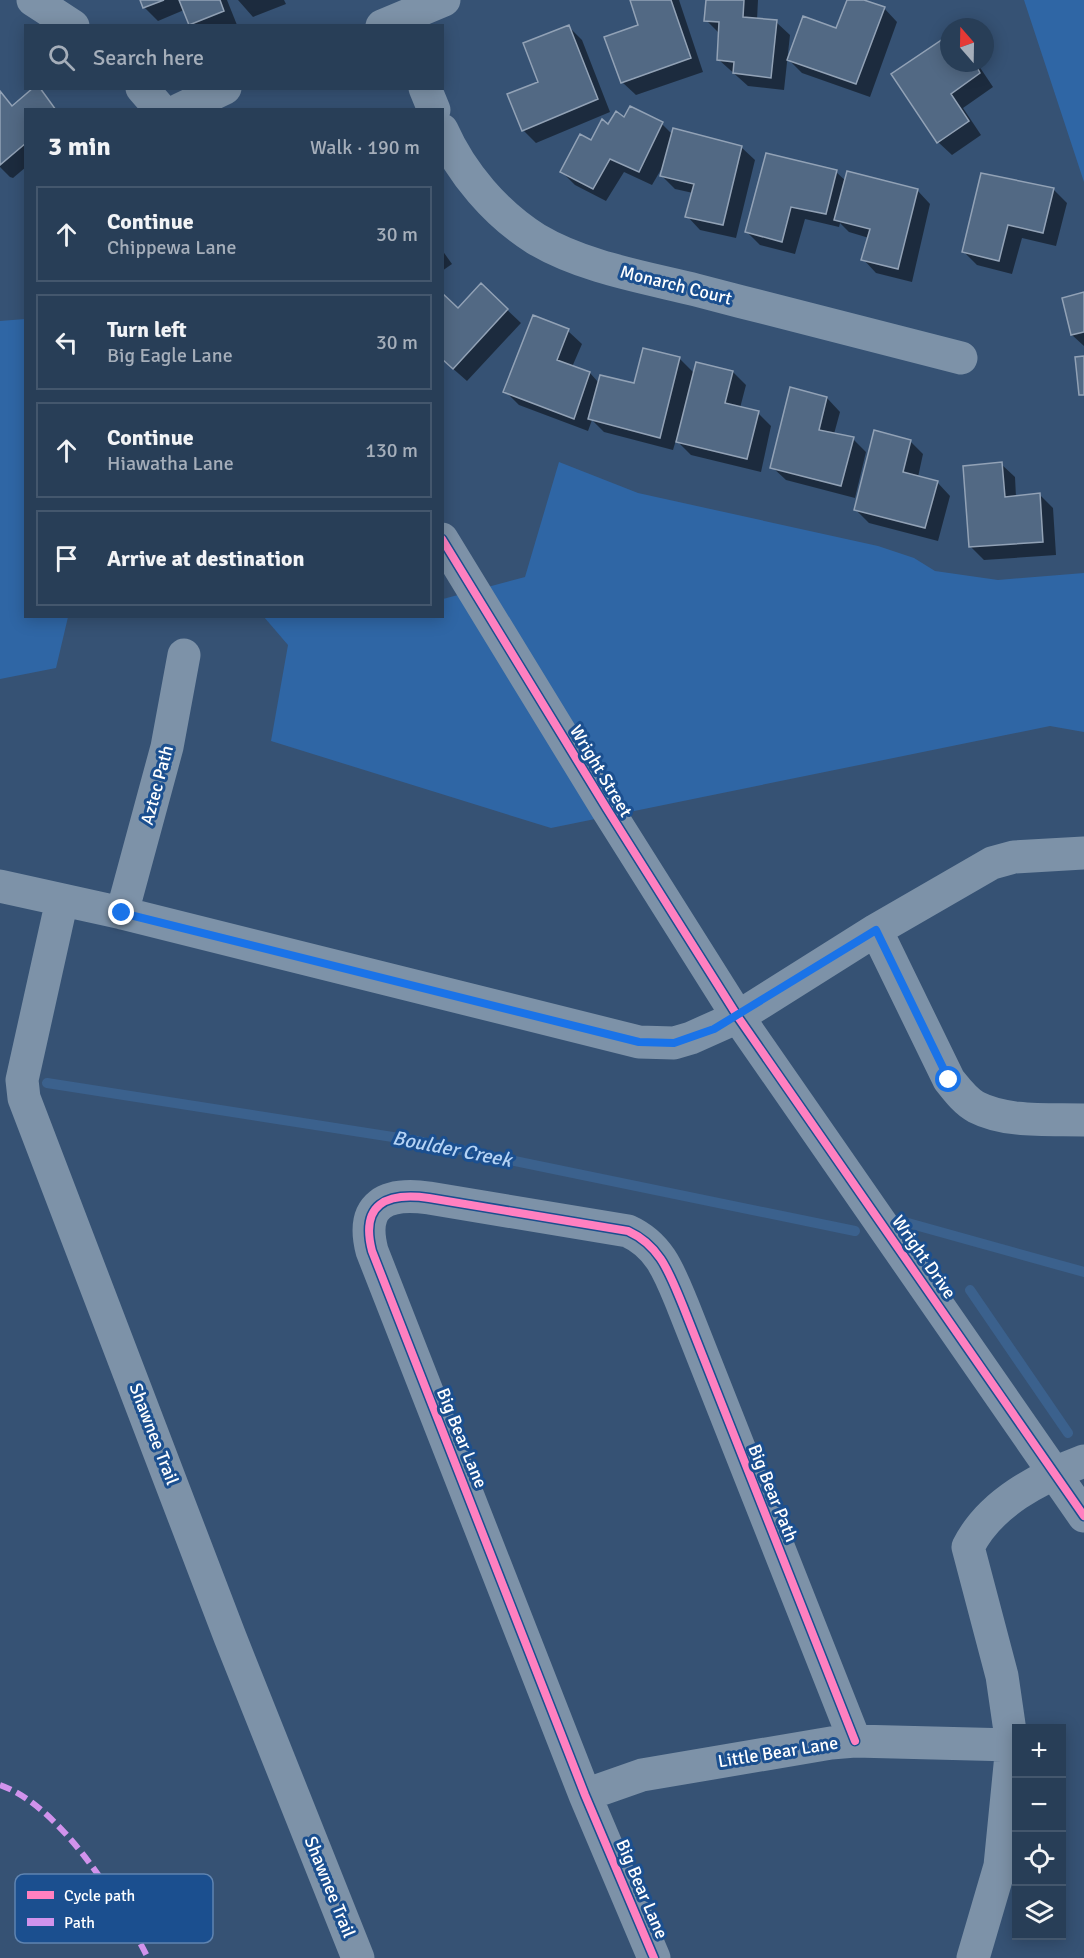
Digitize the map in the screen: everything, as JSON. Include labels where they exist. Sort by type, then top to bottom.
[{"type":"street","points":[[33,0],[70,24]]},
{"type":"street","points":[[392,24],[444,0]]},
{"type":"street","points":[[144,90],[159,108]]},
{"type":"street","points":[[183,108],[221,90]]},
{"type":"street","points":[[426,90],[433,108]]},
{"type":"street","name":"Monarch Court","points":[[444,133],[461,163],[494,206],[512,222],[549,244],[603,266],[961,358]]},
{"type":"street","name":"Wright Street","points":[[444,542],[607,809],[738,1017]]},
{"type":"street","name":"Aztec Path","points":[[122,913],[168,747],[184,655]]},
{"type":"street","points":[[0,886],[122,913],[639,1042],[664,1044],[683,1041],[738,1017],[876,930],[992,863],[1014,857],[1084,853]]},
{"type":"street","name":"Shawnee Trail","points":[[62,900],[22,1080],[24,1098],[230,1637],[358,1958]]},
{"type":"street","points":[[876,930],[949,1080],[960,1094],[974,1106],[990,1113],[1021,1118],[1084,1120]]},
{"type":"street","name":"Wright Drive","points":[[738,1017],[1084,1516]]},
{"type":"street","name":"Big Bear Lane","points":[[654,1958],[585,1795],[372,1251],[368,1234],[369,1217],[376,1208],[404,1194],[628,1231],[641,1237],[662,1256]]},
{"type":"street","name":"Big Bear Path","points":[[662,1256],[855,1741]]},
{"type":"street","points":[[973,1958],[1000,1866],[1012,1745],[1002,1676],[969,1547],[978,1528],[989,1515],[1054,1473],[1084,1461]]},
{"type":"street","name":"Little Bear Lane","points":[[585,1795],[642,1775],[855,1741],[1012,1745]]},
{"type":"shaded area","points":[[1024,0],[1084,0],[1084,182]]},
{"type":"shaded area","points":[[24,319],[24,618],[68,618],[56,668],[0,679],[0,321]]},
{"type":"shaded area","points":[[559,462],[638,493],[878,546],[914,558],[935,571],[998,580],[1084,573],[1084,732],[1050,726],[551,828],[271,741],[288,645],[265,618],[444,618],[444,599],[525,577]]},
{"type":"building","points":[[140,0],[164,0],[143,8]]},
{"type":"building","points":[[179,0],[220,0],[224,11],[189,24]]},
{"type":"building","points":[[630,0],[671,0],[691,58],[621,83],[604,37],[638,25]]},
{"type":"building","points":[[706,0],[744,0],[743,17],[777,20],[771,78],[733,73],[734,62],[717,60],[719,22],[704,21]]},
{"type":"building","points":[[847,0],[864,0],[885,7],[856,84],[787,60],[803,16],[836,28]]},
{"type":"building","points":[[569,25],[598,99],[522,131],[507,94],[538,82],[523,43]]},
{"type":"building","points":[[940,41],[940,72],[980,73],[951,94],[969,121],[937,143],[891,74]]},
{"type":"building","points":[[31,90],[41,90],[55,108],[24,108],[24,145],[0,165],[0,91],[12,106]]},
{"type":"building","points":[[630,106],[663,122],[639,172],[610,159],[593,189],[560,172],[580,134],[591,140],[602,119],[608,124],[616,111],[624,117]]},
{"type":"building","points":[[673,128],[742,146],[723,225],[685,217],[694,184],[660,176]]},
{"type":"building","points":[[766,153],[837,170],[826,214],[791,207],[782,242],[745,232]]},
{"type":"building","points":[[847,171],[918,189],[898,269],[861,260],[870,229],[834,220]]},
{"type":"building","points":[[981,173],[1054,188],[1043,233],[1008,225],[999,261],[962,252]]},
{"type":"building","points":[[481,283],[508,309],[453,369],[444,361],[444,295],[458,308]]},
{"type":"building","points":[[1084,292],[1084,332],[1071,335],[1062,298]]},
{"type":"building","points":[[533,315],[569,329],[557,360],[590,372],[574,419],[503,392]]},
{"type":"building","points":[[643,348],[680,357],[660,438],[588,419],[600,375],[634,383]]},
{"type":"building","points":[[1084,356],[1084,395],[1079,395],[1075,357]]},
{"type":"building","points":[[696,362],[733,371],[725,403],[759,411],[747,459],[676,442]]},
{"type":"building","points":[[790,387],[827,397],[819,430],[854,437],[841,486],[770,468]]},
{"type":"building","points":[[874,430],[911,440],[903,472],[938,481],[925,528],[854,510]]},
{"type":"building","points":[[1002,462],[1005,497],[1040,493],[1043,542],[969,547],[963,466]]},
{"type":"waterway","name":"Boulder Creek","points":[[47,1083],[412,1140],[855,1231]]},
{"type":"waterway","name":"Boulder Creek","points":[[908,1223],[1084,1272]]},
{"type":"waterway","points":[[970,1290],[1068,1433]]},
{"type":"marked path","points":[[0,1785],[23,1796],[45,1813],[66,1834],[97,1874]]},
{"type":"marked path","points":[[140,1943],[148,1958]]},
{"type":"cycle path","points":[[444,542],[607,809],[738,1017],[1084,1516]]},
{"type":"cycle path","points":[[654,1958],[585,1795],[372,1251],[369,1235],[370,1222],[373,1212],[380,1205],[400,1197],[429,1198],[628,1231],[649,1245],[663,1262],[683,1306],[855,1741]]},
{"type":"route","points":[[122,913],[652,1044],[674,1043],[691,1038],[738,1017],[876,930],[949,1080]]}]
